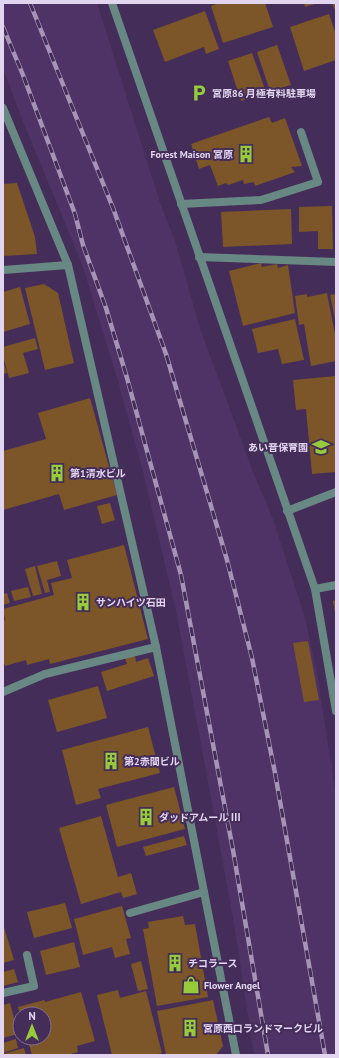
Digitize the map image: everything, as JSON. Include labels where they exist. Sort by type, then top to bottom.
[{"type":"street","points":[[112,3],[315,589],[336,711]]},
{"type":"street","points":[[3,108],[68,265],[156,647],[236,1055]]},
{"type":"street","points":[[181,204],[261,200],[318,182],[301,132]]},
{"type":"street","points":[[199,257],[336,262]]},
{"type":"street","points":[[3,270],[68,265]]},
{"type":"street","points":[[287,511],[336,492]]},
{"type":"street","points":[[315,589],[336,585]]},
{"type":"street","points":[[3,692],[45,674],[156,647]]},
{"type":"street","points":[[130,913],[204,892]]},
{"type":"street","points":[[3,993],[34,986],[27,955]]},
{"type":"shaded area","points":[[3,3],[97,3],[160,203],[175,241],[200,328],[253,472],[273,519],[305,618],[317,674],[336,796],[336,1055],[254,1055],[235,929],[176,611],[144,475],[118,381],[82,264],[3,69]]},
{"type":"building","points":[[219,3],[265,3],[273,27],[223,43],[211,6]]},
{"type":"building","points":[[304,3],[318,3],[305,7]]},
{"type":"building","points":[[332,3],[336,3],[336,13]]},
{"type":"building","points":[[205,11],[219,49],[206,54],[204,47],[165,62],[153,30]]},
{"type":"building","points":[[329,14],[336,35],[336,60],[304,71],[290,27]]},
{"type":"building","points":[[277,45],[291,85],[270,91],[257,52]]},
{"type":"building","points":[[252,53],[266,92],[241,101],[228,61]]},
{"type":"building","name":"Forest Maison 宮原","points":[[269,117],[272,123],[285,118],[302,166],[291,167],[295,172],[255,186],[254,182],[244,184],[243,180],[228,185],[226,183],[218,186],[210,165],[199,169],[191,144]]},
{"type":"building","points":[[17,183],[35,237],[37,254],[3,256],[3,184]]},
{"type":"building","points":[[332,206],[333,249],[318,249],[318,231],[299,232],[299,207]]},
{"type":"building","points":[[291,209],[292,244],[223,247],[221,212]]},
{"type":"building","points":[[261,263],[262,267],[277,264],[278,268],[288,265],[295,313],[243,326],[229,271]]},
{"type":"building","points":[[44,284],[58,293],[74,363],[45,370],[25,288]]},
{"type":"building","points":[[20,287],[30,324],[3,332],[3,292]]},
{"type":"building","points":[[327,293],[336,339],[336,361],[311,366],[304,324],[299,325],[295,296],[307,294],[307,297]]},
{"type":"building","points":[[336,294],[336,319],[335,319],[330,295]]},
{"type":"building","points":[[295,319],[304,360],[282,364],[278,349],[258,353],[252,329]]},
{"type":"building","points":[[35,338],[38,349],[23,353],[29,373],[9,378],[3,356],[3,347]]},
{"type":"building","points":[[3,361],[7,373],[3,374]]},
{"type":"building","points":[[336,376],[336,472],[312,474],[306,409],[296,410],[293,380]]},
{"type":"building","name":"第1清水ビル","points":[[90,398],[117,495],[64,510],[59,494],[3,510],[3,451],[46,439],[38,413]]},
{"type":"building","points":[[110,503],[115,520],[102,524],[97,506]]},
{"type":"building","name":"サンハイツ石田","points":[[124,545],[148,639],[50,664],[49,659],[27,665],[26,660],[5,666],[3,660],[3,621],[5,620],[3,609],[54,595],[51,583],[72,578],[67,560]]},
{"type":"building","points":[[57,561],[61,576],[47,580],[50,592],[45,593],[37,566]]},
{"type":"building","points":[[35,566],[42,594],[33,596],[25,569]]},
{"type":"building","points":[[28,587],[31,597],[14,601],[11,591]]},
{"type":"building","points":[[7,593],[10,603],[3,605],[3,594]]},
{"type":"building","points":[[336,600],[336,613],[335,613],[333,601]]},
{"type":"building","points":[[308,641],[319,700],[304,702],[293,643]]},
{"type":"building","points":[[135,656],[136,662],[148,658],[154,676],[107,691],[101,672],[127,664],[125,658]]},
{"type":"building","points":[[98,686],[107,718],[57,732],[48,700]]},
{"type":"building","name":"第2赤間ビル","points":[[148,727],[160,773],[98,789],[101,798],[76,805],[62,750]]},
{"type":"building","name":"ダッドアムール Ⅲ","points":[[174,787],[185,829],[117,847],[106,805]]},
{"type":"building","points":[[101,816],[118,877],[131,873],[137,894],[123,898],[121,892],[81,904],[59,828]]},
{"type":"building","points":[[184,836],[187,845],[146,856],[143,847]]},
{"type":"building","points":[[65,903],[72,928],[34,938],[27,912]]},
{"type":"building","points":[[122,906],[131,938],[126,939],[130,954],[115,958],[112,947],[83,955],[74,919]]},
{"type":"building","name":"チコラース","points":[[183,916],[185,925],[195,924],[208,997],[157,1006],[143,929],[149,928],[148,922]]},
{"type":"building","points":[[3,924],[14,960],[3,963]]},
{"type":"building","points":[[74,942],[80,967],[46,975],[40,951]]},
{"type":"building","points":[[141,961],[148,989],[138,991],[131,964]]},
{"type":"building","points":[[14,969],[18,982],[3,986],[3,972]]},
{"type":"building","points":[[118,990],[120,998],[146,991],[162,1053],[155,1055],[112,1055],[97,995]]},
{"type":"building","points":[[81,992],[95,1041],[77,1046],[78,1052],[67,1055],[32,1055],[29,1046],[52,1046],[52,1006],[22,1006],[44,1000],[45,1002]]},
{"type":"building","name":"宮原西口ランドマークビル","points":[[213,1000],[223,1046],[216,1055],[166,1055],[157,1011]]},
{"type":"building","points":[[10,1003],[12,1011],[12,1036],[3,1038],[3,1005]]},
{"type":"building","points":[[12,1040],[12,1046],[18,1046],[18,1048],[3,1053],[3,1043]]},
{"type":"building","points":[[24,1048],[26,1055],[3,1055],[3,1054]]},
{"type":"railway","points":[[30,3],[113,208],[166,354],[227,560],[252,658],[275,773],[325,1055]]},
{"type":"railway","points":[[3,27],[23,75],[75,214],[83,245],[106,308],[127,378],[181,575],[233,850],[268,1055]]},
{"type":"place","name":"宮原86 月極有料駐車場","points":[[199,93]]},
{"type":"place","name":"Forest Maison 宮原","points":[[246,154]]},
{"type":"place","name":"あい音保育園","points":[[321,447]]},
{"type":"place","name":"第1清水ビル","points":[[57,473]]},
{"type":"place","name":"サンハイツ石田","points":[[83,602]]},
{"type":"place","name":"第2赤間ビル","points":[[111,761]]},
{"type":"place","name":"ダッドアムール Ⅲ","points":[[146,817]]},
{"type":"place","name":"チコラース","points":[[175,963]]},
{"type":"place","name":"Flower Angel","points":[[191,985]]},
{"type":"place","name":"宮原西口ランドマークビル","points":[[190,1028]]}]
